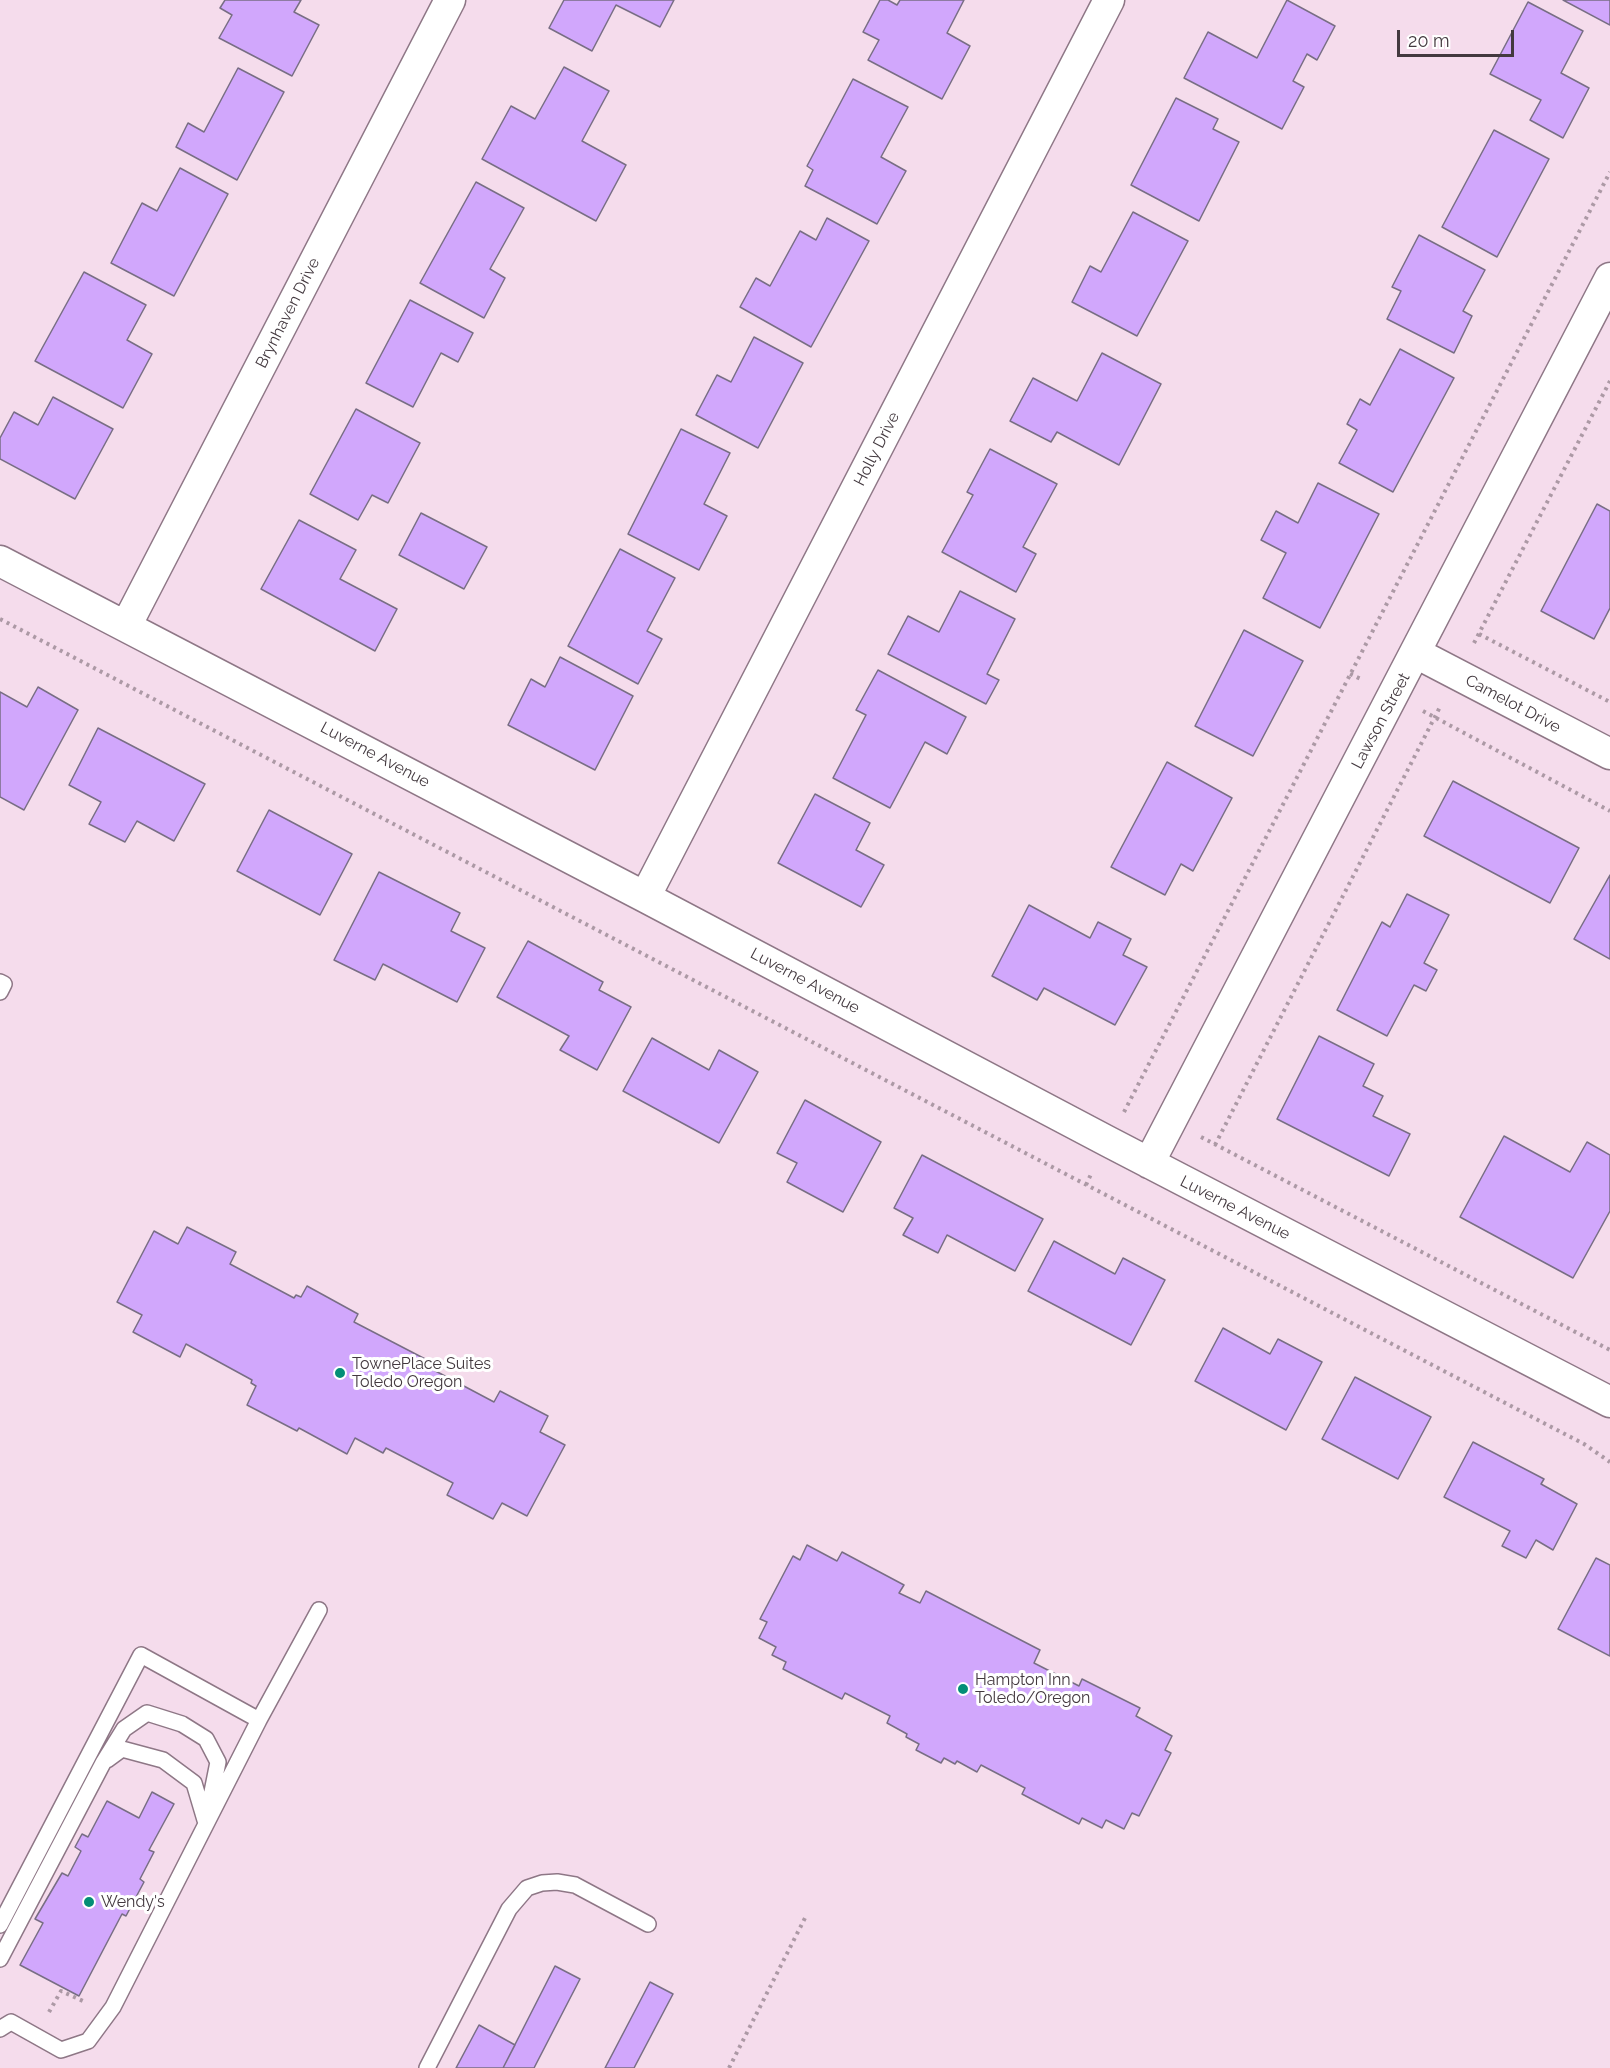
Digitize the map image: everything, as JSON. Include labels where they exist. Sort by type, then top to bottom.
[{"type":"street","name":"Brynhaven Drive","points":[[126,626],[450,0]]},
{"type":"street","name":"Holly Drive","points":[[645,897],[1109,0]]},
{"type":"street","name":"Lawson Street","points":[[1149,1163],[1610,278]]},
{"type":"street","name":"Luverne Avenue","points":[[0,561],[645,897],[1108,1142],[1610,1402]]},
{"type":"street","name":"Camelot Drive","points":[[1416,653],[1610,754]]},
{"type":"lane","points":[[0,982],[4,984],[0,992]]},
{"type":"lane","points":[[5,2026],[36,2036],[61,2050],[88,2041],[113,2007],[259,1720],[319,1610]]},
{"type":"lane","points":[[0,1925],[141,1655],[259,1720]]},
{"type":"lane","points":[[0,1959],[103,1763],[124,1729],[147,1713],[182,1724],[206,1739],[218,1762],[206,1824]]},
{"type":"lane","points":[[103,1763],[122,1749],[163,1760],[194,1783],[206,1824]]},
{"type":"lane","points":[[427,2068],[509,1909],[527,1888],[542,1883],[558,1882],[575,1885],[648,1924]]},
{"type":"path","points":[[1086,1185],[1610,172]]},
{"type":"path","points":[[1215,1145],[1610,381]]},
{"type":"path","points":[[0,619],[1584,1444],[1610,1462]]},
{"type":"path","points":[[1479,634],[1610,702]]},
{"type":"path","points":[[1350,674],[1610,811]]},
{"type":"path","points":[[1130,1100],[1610,1350]]},
{"type":"path","points":[[729,2068],[806,1916]]},
{"type":"path","points":[[36,2036],[62,1991],[83,2002],[88,1992]]},
{"type":"building","points":[[225,0],[301,0],[294,12],[319,25],[292,76],[219,38],[232,15],[220,8]]},
{"type":"building","points":[[564,0],[674,0],[660,27],[616,5],[592,51],[549,28]]},
{"type":"building","points":[[880,0],[888,0],[897,5],[900,0],[964,0],[947,33],[970,46],[942,99],[868,60],[879,40],[863,32]]},
{"type":"building","points":[[1287,0],[1335,26],[1317,60],[1307,54],[1293,81],[1304,87],[1282,129],[1184,78],[1208,32],[1257,58]]},
{"type":"building","points":[[1563,0],[1610,0],[1610,25]]},
{"type":"building","points":[[1528,2],[1583,31],[1561,73],[1589,88],[1563,138],[1530,120],[1541,100],[1490,74]]},
{"type":"building","points":[[564,67],[609,91],[582,141],[626,165],[596,221],[482,159],[511,106],[535,119]]},
{"type":"building","points":[[238,68],[284,92],[237,180],[176,147],[188,123],[204,132]]},
{"type":"building","points":[[853,79],[908,107],[881,157],[906,171],[877,224],[805,186],[813,170],[807,166]]},
{"type":"building","points":[[1176,98],[1218,119],[1213,129],[1239,142],[1199,221],[1131,185]]},
{"type":"building","points":[[1494,130],[1549,159],[1497,257],[1442,227]]},
{"type":"building","points":[[180,168],[228,194],[174,296],[111,263],[142,203],[157,211]]},
{"type":"building","points":[[476,182],[524,208],[490,269],[505,278],[484,318],[420,283]]},
{"type":"building","points":[[1133,212],[1188,241],[1137,336],[1072,302],[1090,266],[1101,272]]},
{"type":"building","points":[[827,218],[869,241],[811,347],[740,307],[756,278],[770,286],[800,231],[816,240]]},
{"type":"building","points":[[1419,235],[1485,270],[1463,311],[1472,316],[1454,353],[1387,319],[1401,291],[1392,287]]},
{"type":"building","points":[[84,272],[146,305],[127,340],[152,354],[123,408],[35,361]]},
{"type":"building","points":[[410,300],[473,333],[458,362],[441,353],[413,407],[366,383]]},
{"type":"building","points":[[754,337],[803,363],[758,448],[696,415],[717,375],[731,382]]},
{"type":"building","points":[[1400,349],[1454,378],[1393,492],[1339,463],[1357,430],[1347,424],[1360,399],[1370,405]]},
{"type":"building","points":[[1102,353],[1161,384],[1119,465],[1057,432],[1051,442],[1010,421],[1033,378],[1077,401]]},
{"type":"building","points":[[53,397],[113,429],[75,499],[0,459],[0,438],[14,412],[38,425]]},
{"type":"building","points":[[356,409],[420,443],[388,503],[372,495],[358,520],[310,494]]},
{"type":"building","points":[[681,429],[730,453],[704,504],[727,516],[699,570],[628,534]]},
{"type":"building","points":[[990,449],[1057,484],[1023,547],[1036,554],[1016,592],[942,552],[973,495],[967,492]]},
{"type":"building","points":[[1318,483],[1379,514],[1320,628],[1263,598],[1286,553],[1261,540],[1276,511],[1298,523]]},
{"type":"building","points":[[1597,504],[1610,511],[1610,608],[1594,639],[1541,611]]},
{"type":"building","points":[[421,513],[487,547],[464,589],[399,555]]},
{"type":"building","points":[[299,520],[356,550],[340,579],[397,609],[375,651],[261,589]]},
{"type":"building","points":[[620,549],[675,578],[647,631],[662,639],[638,684],[568,646]]},
{"type":"building","points":[[960,591],[1015,619],[987,674],[999,680],[986,704],[888,654],[908,616],[939,632]]},
{"type":"building","points":[[1244,630],[1303,661],[1253,756],[1195,726]]},
{"type":"building","points":[[560,657],[633,696],[595,770],[508,725],[531,679],[545,687]]},
{"type":"building","points":[[878,670],[966,717],[947,754],[925,742],[890,808],[833,778],[866,715],[856,710]]},
{"type":"building","points":[[38,687],[78,710],[24,810],[0,797],[0,692],[27,707]]},
{"type":"building","points":[[98,728],[205,784],[174,841],[137,821],[125,842],[89,824],[101,802],[69,785]]},
{"type":"building","points":[[1167,762],[1232,798],[1193,871],[1181,864],[1165,895],[1111,867]]},
{"type":"building","points":[[1453,781],[1579,848],[1550,903],[1424,836]]},
{"type":"building","points":[[815,794],[870,823],[856,850],[884,865],[861,907],[778,863]]},
{"type":"building","points":[[269,810],[352,854],[320,915],[237,871]]},
{"type":"building","points":[[379,872],[460,913],[451,931],[485,948],[457,1002],[383,964],[375,980],[334,960]]},
{"type":"building","points":[[1610,875],[1610,959],[1574,939]]},
{"type":"building","points":[[1407,894],[1449,915],[1424,963],[1437,970],[1426,991],[1414,985],[1387,1036],[1337,1010],[1382,922],[1390,927]]},
{"type":"building","points":[[1029,905],[1090,938],[1098,922],[1131,939],[1123,955],[1147,967],[1115,1025],[1044,988],[1037,1000],[992,976]]},
{"type":"building","points":[[528,941],[603,982],[599,990],[631,1007],[597,1070],[560,1050],[569,1036],[497,997]]},
{"type":"building","points":[[1319,1036],[1374,1064],[1363,1086],[1383,1096],[1373,1116],[1410,1134],[1389,1176],[1277,1119]]},
{"type":"building","points":[[652,1038],[709,1070],[719,1050],[758,1072],[719,1143],[623,1091]]},
{"type":"building","points":[[805,1100],[881,1142],[843,1212],[787,1182],[797,1163],[777,1153]]},
{"type":"building","points":[[1504,1136],[1570,1172],[1587,1142],[1610,1155],[1610,1211],[1573,1278],[1460,1217]]},
{"type":"building","points":[[922,1155],[1043,1219],[1015,1271],[947,1235],[938,1253],[903,1235],[913,1218],[894,1208]]},
{"type":"building","name":"TownePlace Suites Toledo Oregon","points":[[187,1227],[236,1252],[230,1264],[294,1298],[296,1295],[301,1297],[307,1286],[358,1314],[354,1322],[431,1362],[428,1367],[494,1402],[500,1391],[548,1416],[540,1432],[565,1445],[527,1516],[502,1503],[493,1519],[447,1495],[453,1483],[386,1448],[383,1453],[355,1438],[347,1454],[299,1428],[297,1431],[247,1405],[256,1386],[251,1383],[252,1380],[186,1344],[180,1357],[133,1332],[142,1315],[117,1302],[154,1231],[178,1244]]},
{"type":"building","points":[[1054,1241],[1115,1274],[1123,1258],[1165,1280],[1131,1345],[1028,1291]]},
{"type":"building","points":[[1223,1328],[1270,1354],[1278,1339],[1322,1362],[1286,1430],[1195,1381]]},
{"type":"building","points":[[1355,1377],[1431,1417],[1398,1479],[1322,1439]]},
{"type":"building","points":[[1473,1442],[1544,1479],[1541,1484],[1577,1504],[1553,1550],[1536,1540],[1526,1558],[1502,1546],[1510,1531],[1444,1497]]},
{"type":"building","name":"Hampton Inn Toledo/Oregon","points":[[807,1545],[837,1561],[842,1552],[904,1585],[899,1593],[920,1603],[926,1591],[1040,1650],[1034,1663],[1079,1686],[1082,1679],[1140,1708],[1136,1716],[1172,1736],[1165,1750],[1171,1753],[1139,1816],[1132,1813],[1124,1829],[1106,1820],[1102,1828],[1082,1818],[1079,1824],[1022,1794],[1025,1788],[981,1765],[977,1772],[957,1761],[955,1764],[944,1758],[941,1763],[916,1750],[919,1744],[887,1723],[890,1716],[845,1693],[842,1699],[783,1669],[786,1662],[772,1655],[776,1647],[759,1638],[767,1622],[760,1619],[793,1556],[800,1560]]},
{"type":"building","points":[[1596,1558],[1610,1565],[1610,1656],[1558,1629]]},
{"type":"building","name":"Wendy's","points":[[152,1792],[174,1804],[149,1850],[154,1852],[140,1879],[144,1882],[126,1916],[122,1914],[79,1996],[20,1965],[43,1923],[35,1919],[62,1873],[68,1876],[81,1851],[75,1847],[82,1834],[88,1837],[107,1801],[139,1818]]},
{"type":"building","points":[[555,1966],[580,1979],[534,2068],[503,2068]]},
{"type":"building","points":[[650,1982],[673,1994],[634,2068],[605,2068]]},
{"type":"building","points":[[479,2025],[515,2045],[503,2068],[456,2068]]},
{"type":"place","name":"TownePlace Suites Toledo Oregon","points":[[340,1373]]},
{"type":"place","name":"Hampton Inn Toledo/Oregon","points":[[963,1689]]},
{"type":"place","name":"Wendy's","points":[[89,1902]]}]
